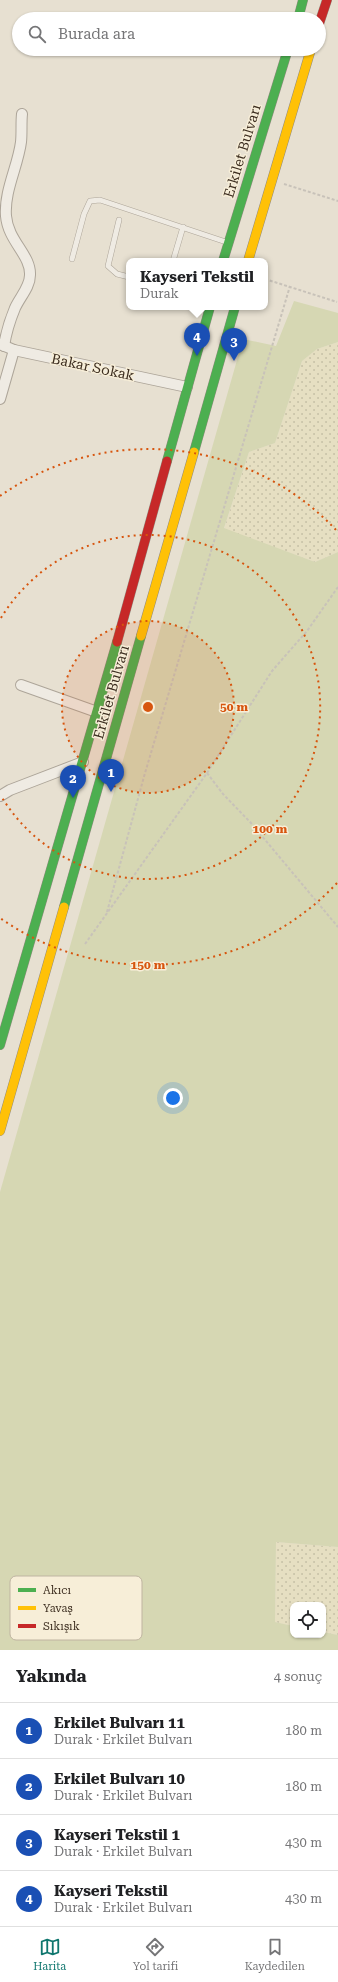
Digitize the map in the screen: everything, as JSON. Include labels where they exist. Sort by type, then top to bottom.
[{"type":"main road","points":[[300,12],[303,0]]},
{"type":"main road","points":[[322,12],[326,0]]},
{"type":"main road","name":"Erkilet Bulvarı","points":[[224,258],[286,56]]},
{"type":"main road","points":[[249,258],[309,56]]},
{"type":"main road","name":"Erkilet Bulvarı","points":[[0,1045],[83,762],[209,310]]},
{"type":"main road","name":"Erkilet Bulvarı","points":[[0,1131],[234,310]]},
{"type":"street","points":[[2,345],[21,296],[29,284],[30,275],[27,260],[10,233],[6,217],[7,201],[21,142],[22,114]]},
{"type":"street","name":"Bakar Sokak","points":[[2,345],[14,350],[187,387]]},
{"type":"street","points":[[0,399],[14,350]]},
{"type":"street","points":[[21,685],[97,712]]},
{"type":"street","points":[[0,796],[10,790],[83,762]]},
{"type":"lane","points":[[72,259],[84,214],[90,201],[100,200],[229,243]]},
{"type":"lane","points":[[119,220],[108,266],[118,274],[126,276]]},
{"type":"lane","points":[[175,258],[183,227]]},
{"type":"path","points":[[272,181],[338,200]]},
{"type":"path","points":[[268,280],[337,302]]},
{"type":"path","points":[[107,912],[132,816],[290,286]]},
{"type":"path","points":[[85,944],[207,773],[272,671],[307,631],[338,587]]},
{"type":"path","points":[[207,773],[223,794],[250,823],[338,927]]},
{"type":"shaded area","points":[[338,342],[338,552],[315,562],[224,529],[249,452],[275,443],[302,361],[317,349]]},
{"type":"shaded area","points":[[276,1542],[338,1547],[338,1635],[326,1633],[326,1602],[290,1602],[290,1625],[275,1622]]},
{"type":"green space","points":[[294,301],[338,313],[338,342],[317,349],[302,361],[275,443],[249,452],[224,528],[315,562],[338,552],[338,1547],[276,1542],[275,1622],[290,1625],[290,1638],[326,1638],[326,1633],[338,1635],[338,1650],[0,1650],[0,1192],[243,339],[276,346]]},
{"type":"traffic: fast","points":[[300,12],[303,0]]},
{"type":"traffic: fast","points":[[224,258],[286,56]]},
{"type":"traffic: fast","points":[[167,461],[209,310]]},
{"type":"traffic: fast","points":[[194,452],[234,310]]},
{"type":"traffic: fast","points":[[64,907],[141,636]]},
{"type":"traffic: fast","points":[[0,1045],[117,642]]},
{"type":"traffic: slow","points":[[249,258],[309,56]]},
{"type":"traffic: slow","points":[[141,636],[194,452]]},
{"type":"traffic: slow","points":[[0,1131],[64,907]]},
{"type":"traffic: jam","points":[[323,12],[327,0]]},
{"type":"traffic: jam","points":[[117,642],[167,461]]},
{"type":"place","name":"Kayseri Tekstil","points":[[197,356]]},
{"type":"place","name":"Kayseri Tekstil 1","points":[[234,361]]},
{"type":"place","name":"Erkilet Bulvarı 11","points":[[111,792]]},
{"type":"place","name":"Erkilet Bulvarı 10","points":[[73,798]]}]
